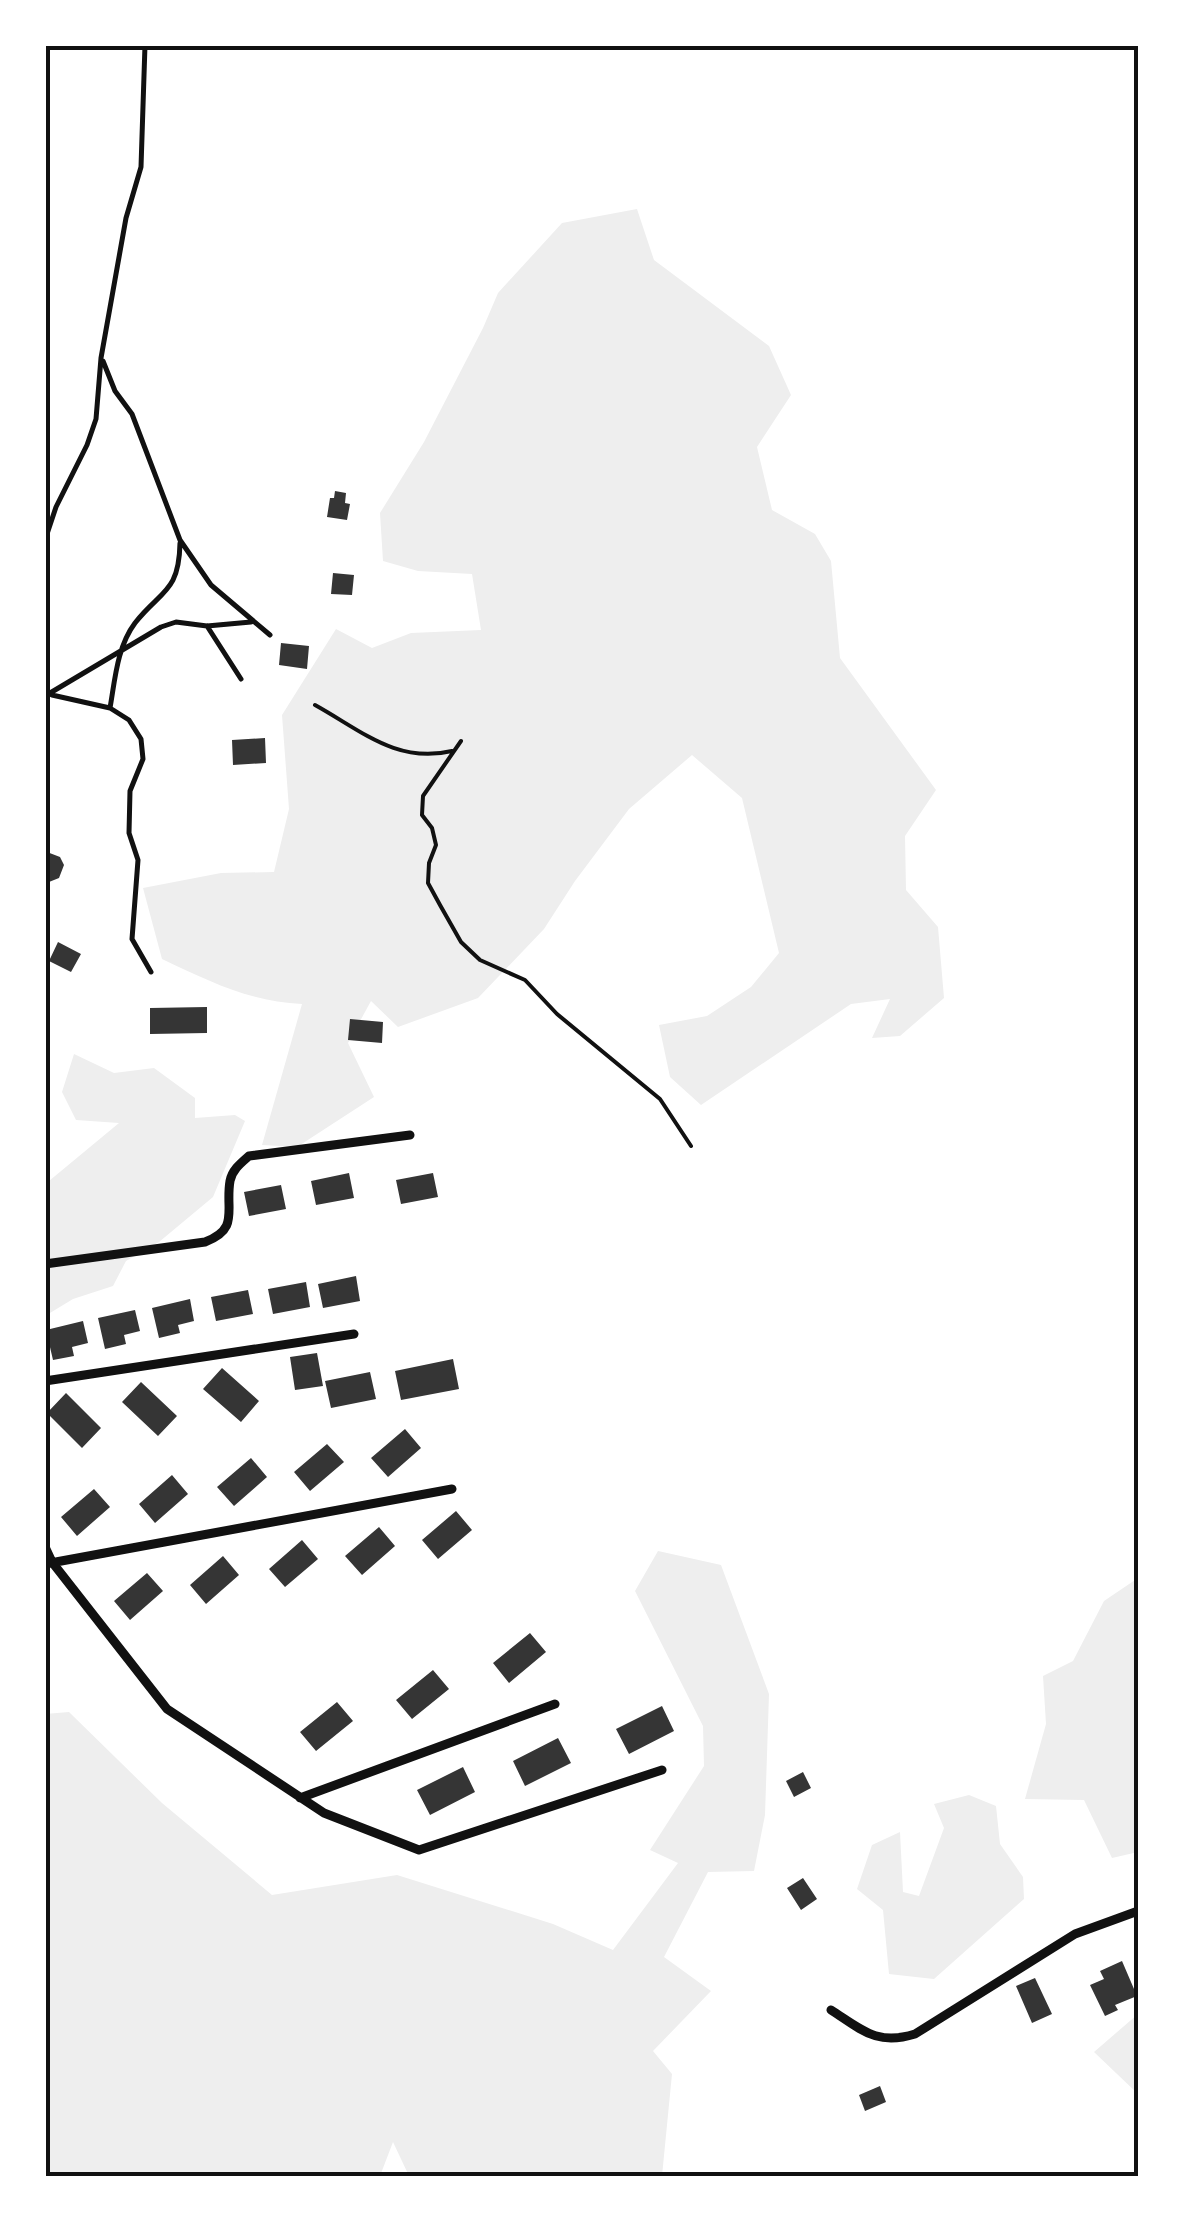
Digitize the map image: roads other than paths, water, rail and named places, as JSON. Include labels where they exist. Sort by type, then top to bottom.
[{"type":"street","points":[[45,1264],[218,1237],[227,1228],[230,1179],[249,1156],[410,1135]]},
{"type":"street","points":[[45,1381],[354,1334]]},
{"type":"street","points":[[48,1563],[452,1489]]},
{"type":"street","points":[[45,1546],[48,1563],[167,1709],[324,1813],[419,1850],[662,1770]]},
{"type":"street","points":[[300,1798],[555,1704]]},
{"type":"street","points":[[831,2010],[873,2037],[894,2041],[915,2034],[1075,1934],[1138,1911]]},
{"type":"lane","points":[[45,540],[96,418],[126,218],[141,166],[145,45]]},
{"type":"lane","points":[[102,358],[115,391],[132,414],[180,540],[211,585],[270,635]]},
{"type":"lane","points":[[110,708],[121,649],[135,624],[164,597],[179,568],[180,540]]},
{"type":"lane","points":[[48,695],[161,626],[176,622],[207,626],[252,622]]},
{"type":"lane","points":[[207,626],[241,679]]},
{"type":"lane","points":[[48,695],[110,708],[129,720],[141,739],[143,759],[130,792],[129,833],[138,860],[132,939],[151,972]]}]
